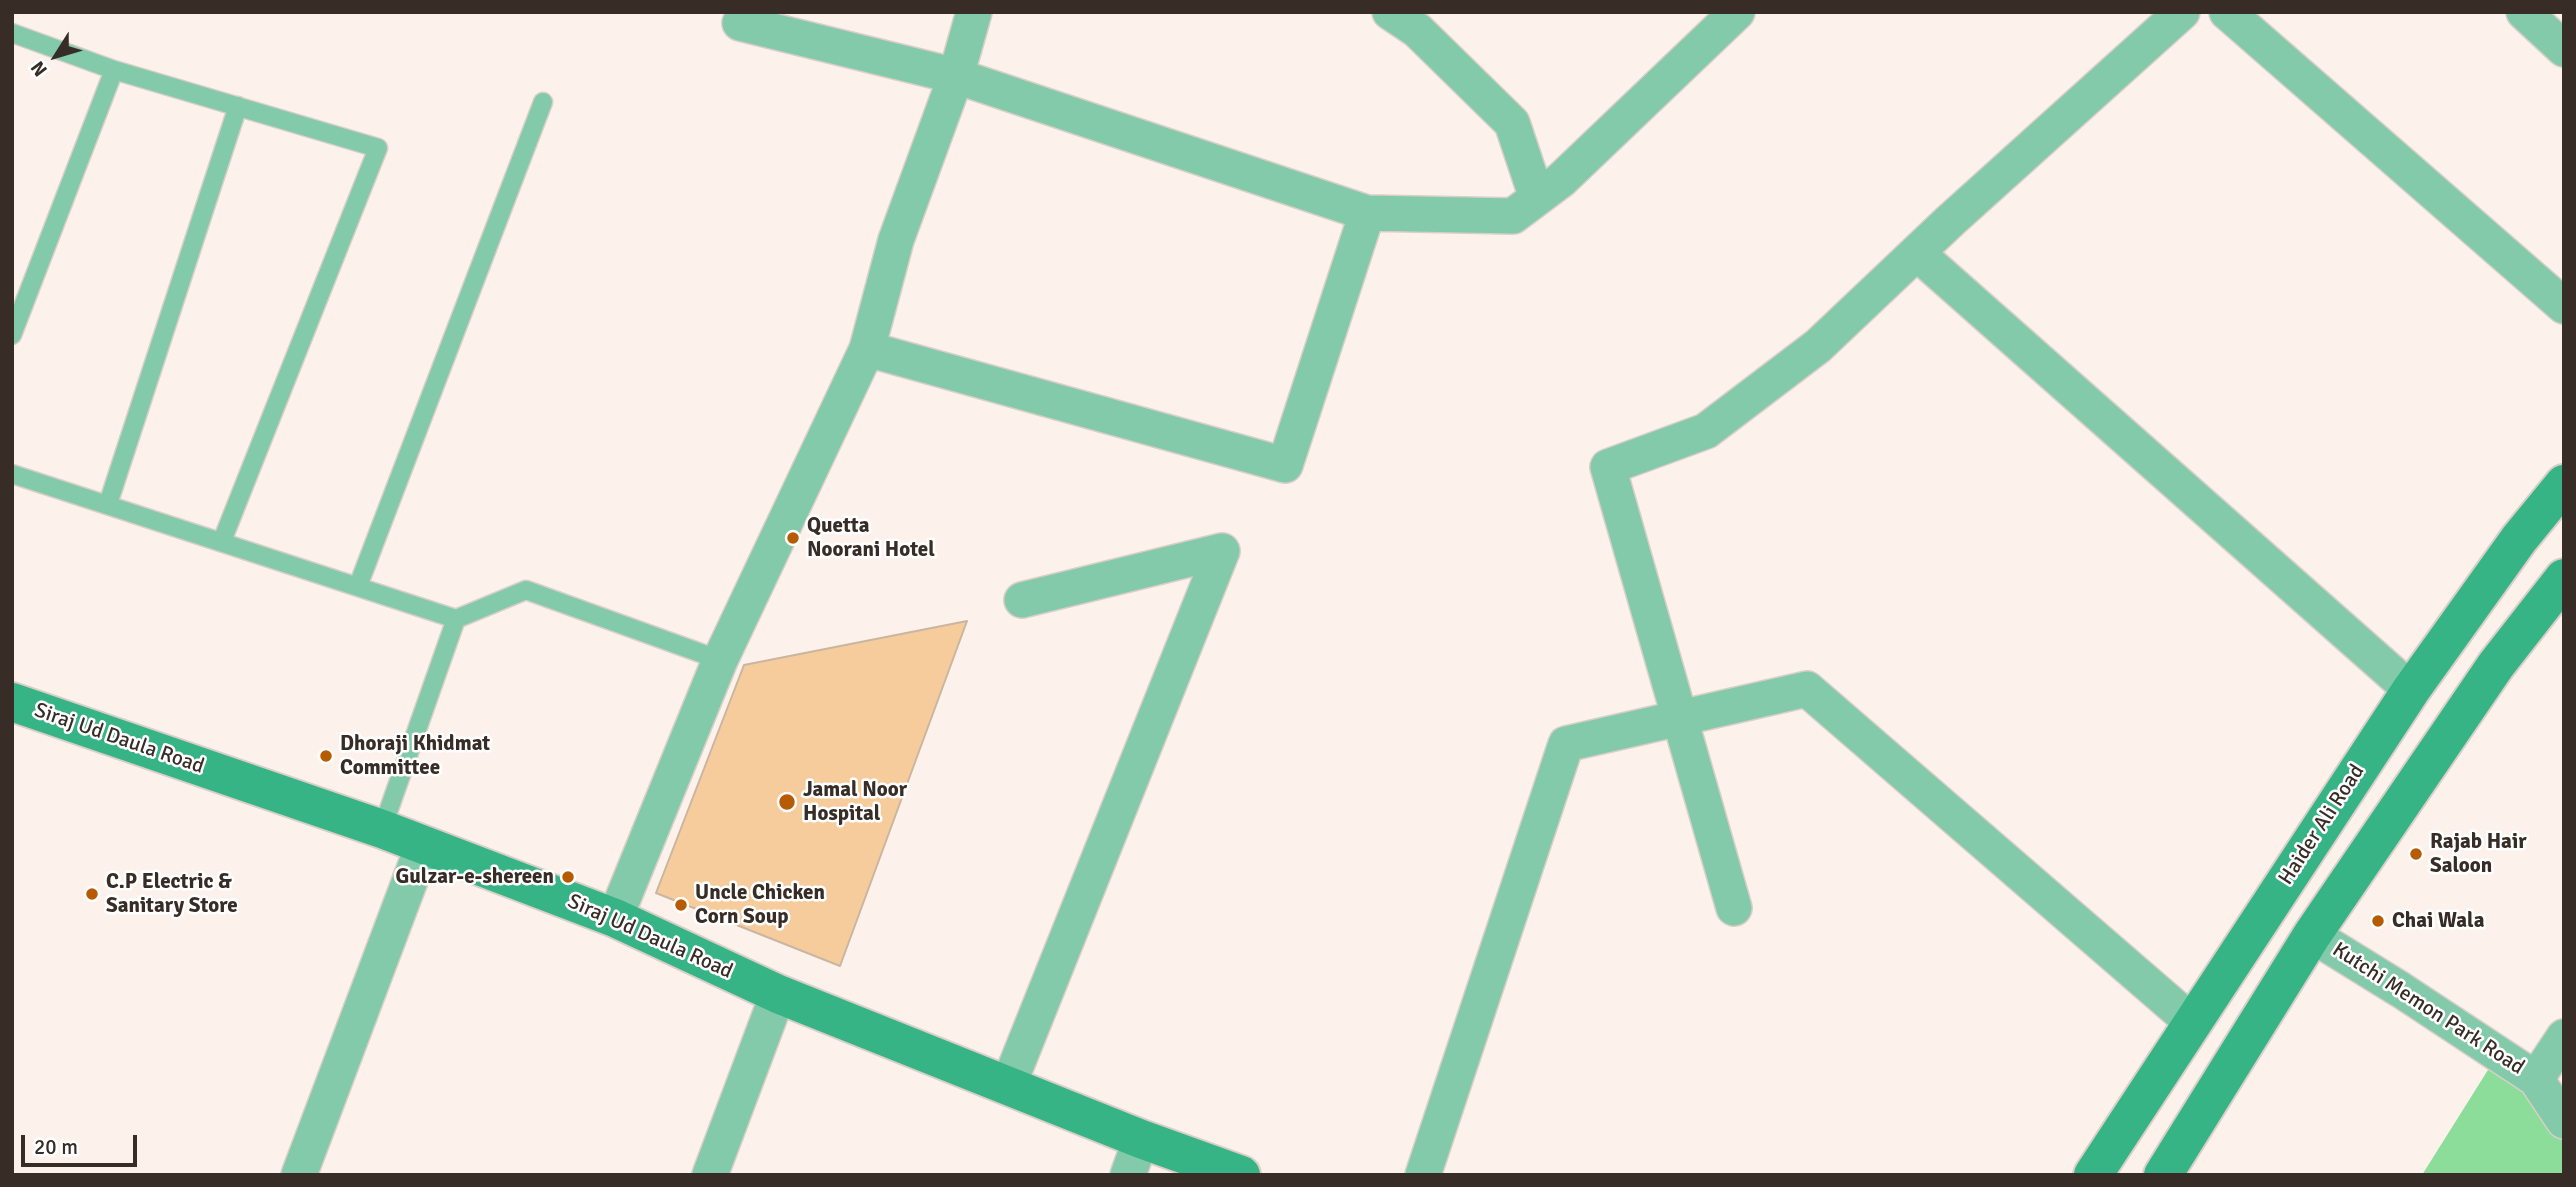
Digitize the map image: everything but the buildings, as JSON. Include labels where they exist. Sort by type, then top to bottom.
[{"type":"main road","name":"Haider Ali Road","points":[[2093,1175],[2411,690],[2519,539],[2564,484]]},
{"type":"main road","points":[[2163,1175],[2312,935],[2496,665],[2564,579]]},
{"type":"main road","name":"Siraj Ud Daula Road","points":[[12,702],[382,829],[615,918],[778,994],[1141,1139],[1241,1175]]},
{"type":"street","points":[[615,918],[720,660],[867,349],[896,240],[956,76],[974,12]]},
{"type":"street","points":[[1390,12],[1417,30],[1512,123],[1537,198]]},
{"type":"street","points":[[740,23],[956,76],[1367,213],[1513,216],[1561,180],[1737,12]]},
{"type":"street","points":[[1734,908],[1608,467],[1706,430],[1818,346],[2182,12]]},
{"type":"street","points":[[2227,12],[2564,306]]},
{"type":"street","points":[[2524,12],[2564,49]]},
{"type":"street","points":[[867,349],[1285,465],[1367,213]]},
{"type":"street","points":[[1917,253],[2411,690]]},
{"type":"street","points":[[1008,1086],[1222,551],[1023,600]]},
{"type":"street","points":[[1423,1175],[1566,744],[1807,689],[2193,1023]]},
{"type":"street","points":[[299,1175],[423,846]]},
{"type":"street","name":"Kutchi Memon Park Road","points":[[2312,935],[2536,1079],[2564,1121]]},
{"type":"street","points":[[710,1175],[778,994]]},
{"type":"street","points":[[2536,1079],[2564,1037]]},
{"type":"street","points":[[1128,1175],[1141,1139]]},
{"type":"lane","points":[[12,33],[114,70],[378,148],[222,541]]},
{"type":"lane","points":[[12,335],[114,70]]},
{"type":"lane","points":[[358,586],[543,103]]},
{"type":"lane","points":[[108,504],[238,107]]},
{"type":"lane","points":[[12,474],[456,619],[526,590],[720,660]]},
{"type":"lane","points":[[382,829],[456,619]]},
{"type":"green space","points":[[2498,1054],[2564,1121],[2564,1175],[2422,1175]]},
{"type":"place","name":"Quetta Noorani Hotel","points":[[793,538]]},
{"type":"place","name":"Dhoraji Khidmat Committee","points":[[326,756]]},
{"type":"place","name":"Jamal Noor Hospital","points":[[787,802]]},
{"type":"place","name":"Rajab Hair Saloon","points":[[2416,854]]},
{"type":"place","name":"Gulzar-e-shereen","points":[[568,877]]},
{"type":"place","name":"C.P Electric & Sanitary Store","points":[[92,894]]},
{"type":"place","name":"Uncle Chicken Corn Soup","points":[[681,905]]},
{"type":"place","name":"Chai Wala","points":[[2378,921]]}]
